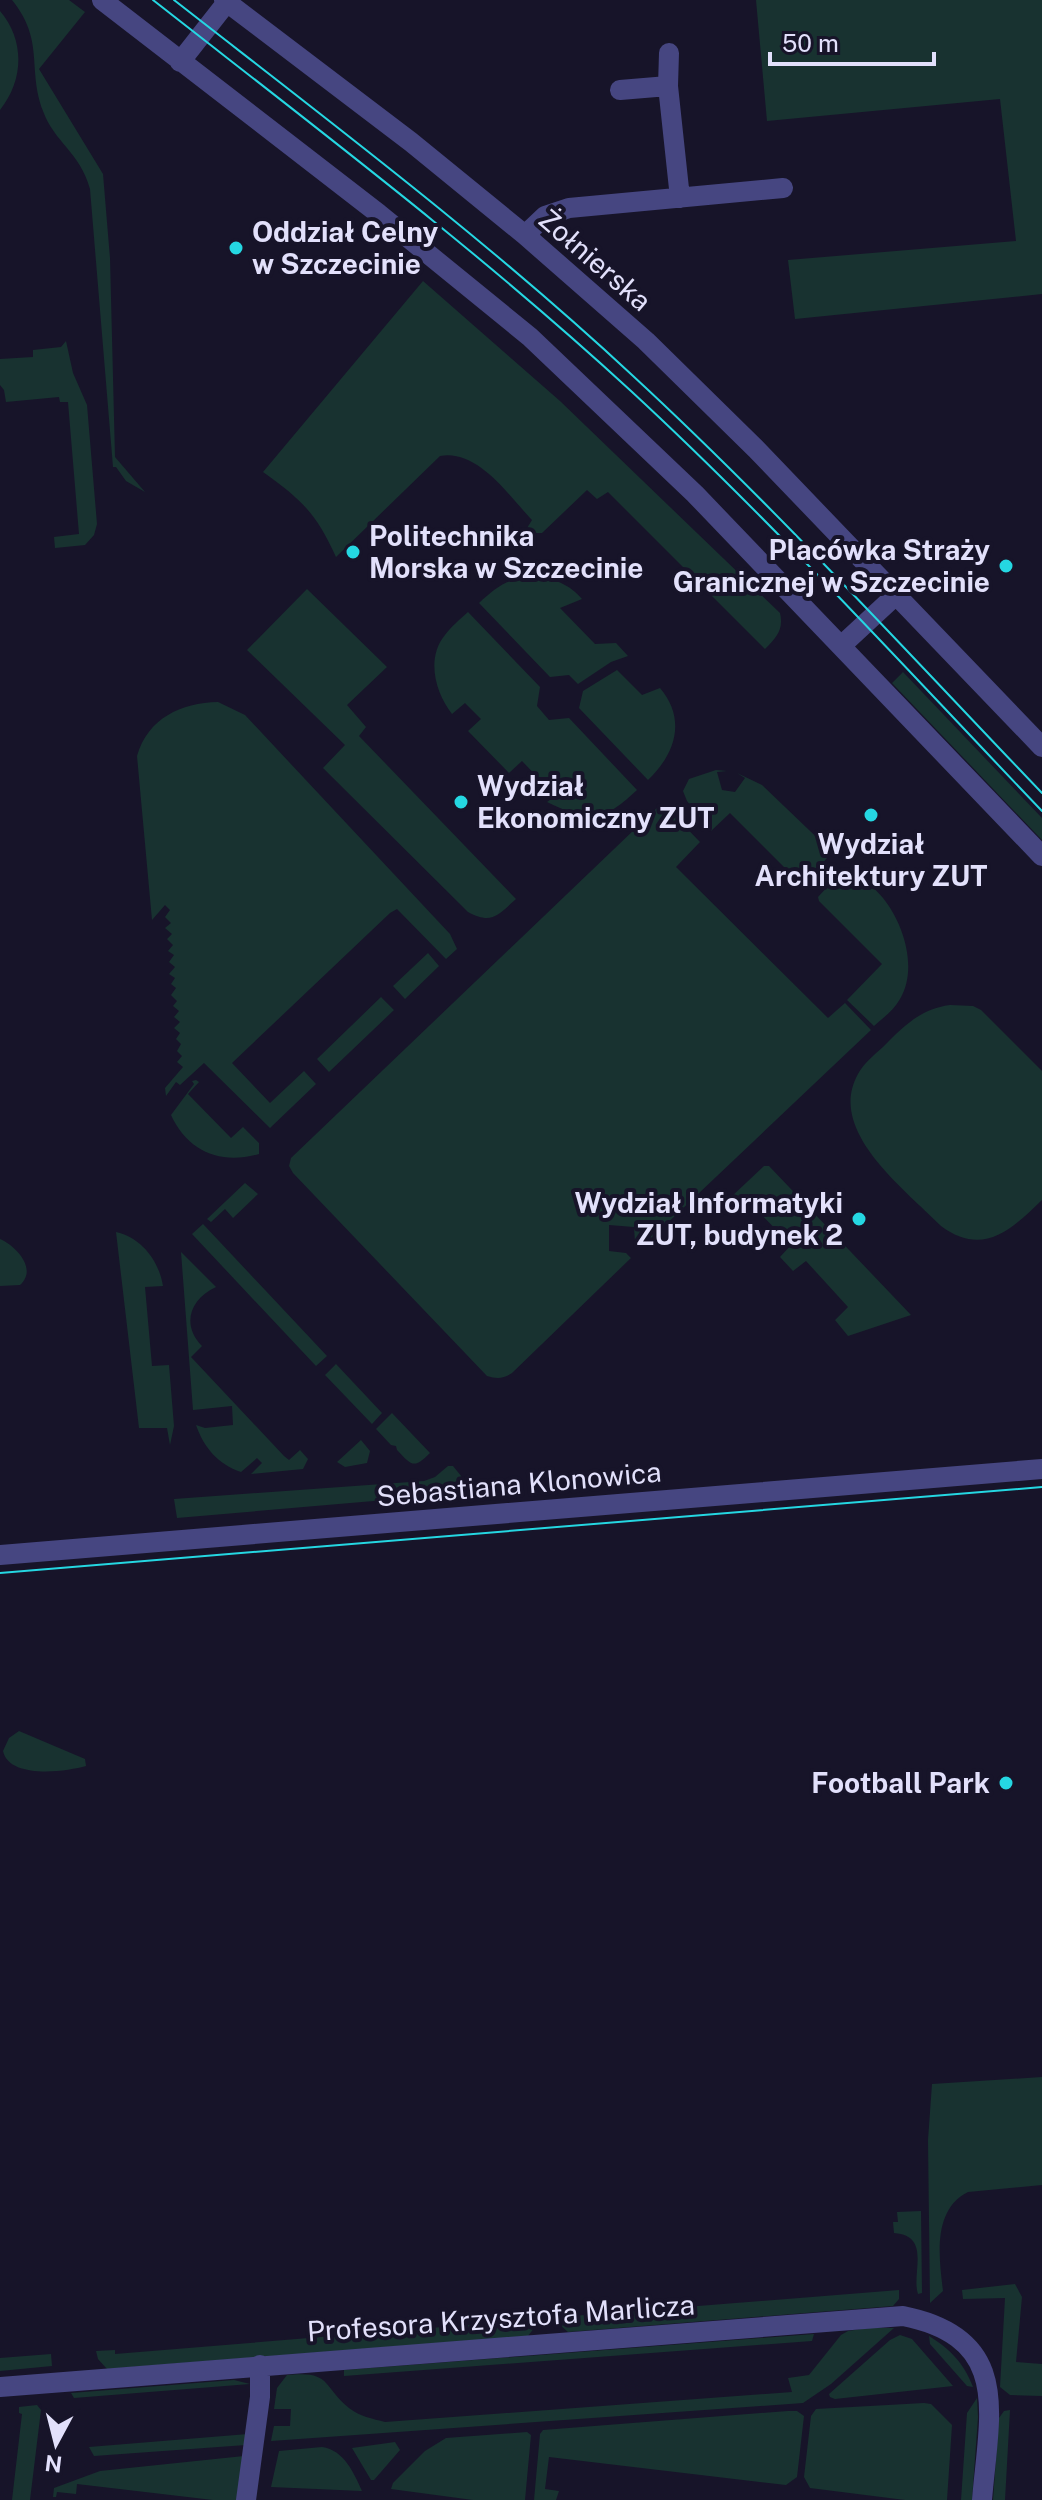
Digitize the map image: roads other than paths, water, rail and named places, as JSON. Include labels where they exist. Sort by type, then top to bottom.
[{"type":"street","points":[[102,0],[390,223],[530,337],[695,494],[1042,856]]},
{"type":"street","name":"Żołnierska","points":[[180,62],[226,1],[411,142],[525,235],[679,371],[1042,747]]},
{"type":"street","points":[[669,53],[668,86],[680,198]]},
{"type":"street","points":[[620,90],[668,86]]},
{"type":"street","points":[[525,235],[545,216],[560,210],[783,188]]},
{"type":"street","points":[[841,646],[896,595]]},
{"type":"street","name":"Sebastiana Klonowica","points":[[0,1555],[1042,1469]]},
{"type":"street","name":"Profesora Krzysztofa Marlicza","points":[[0,2387],[903,2316],[934,2325],[958,2338],[978,2358],[985,2372],[989,2398],[982,2500]]},
{"type":"street","points":[[246,2500],[260,2397],[260,2365]]},
{"type":"tram line","points":[[153,0],[456,239],[631,391],[789,545],[1042,811]]},
{"type":"tram line","points":[[174,0],[464,229],[632,375],[789,528],[1042,793]]},
{"type":"tram line","points":[[0,1573],[1042,1487]]},
{"type":"place","name":"Oddział Celny w Szczecinie","points":[[236,248]]},
{"type":"place","name":"Politechnika Morska w Szczecinie","points":[[353,552]]},
{"type":"place","name":"Placówka Straży Granicznej w Szczecinie","points":[[1006,566]]},
{"type":"place","name":"Wydział Ekonomiczny ZUT","points":[[461,802]]},
{"type":"place","name":"Wydział Architektury ZUT","points":[[871,815]]},
{"type":"place","name":"Wydział Informatyki ZUT, budynek 2","points":[[859,1219]]},
{"type":"place","name":"Football Park","points":[[1006,1783]]}]
